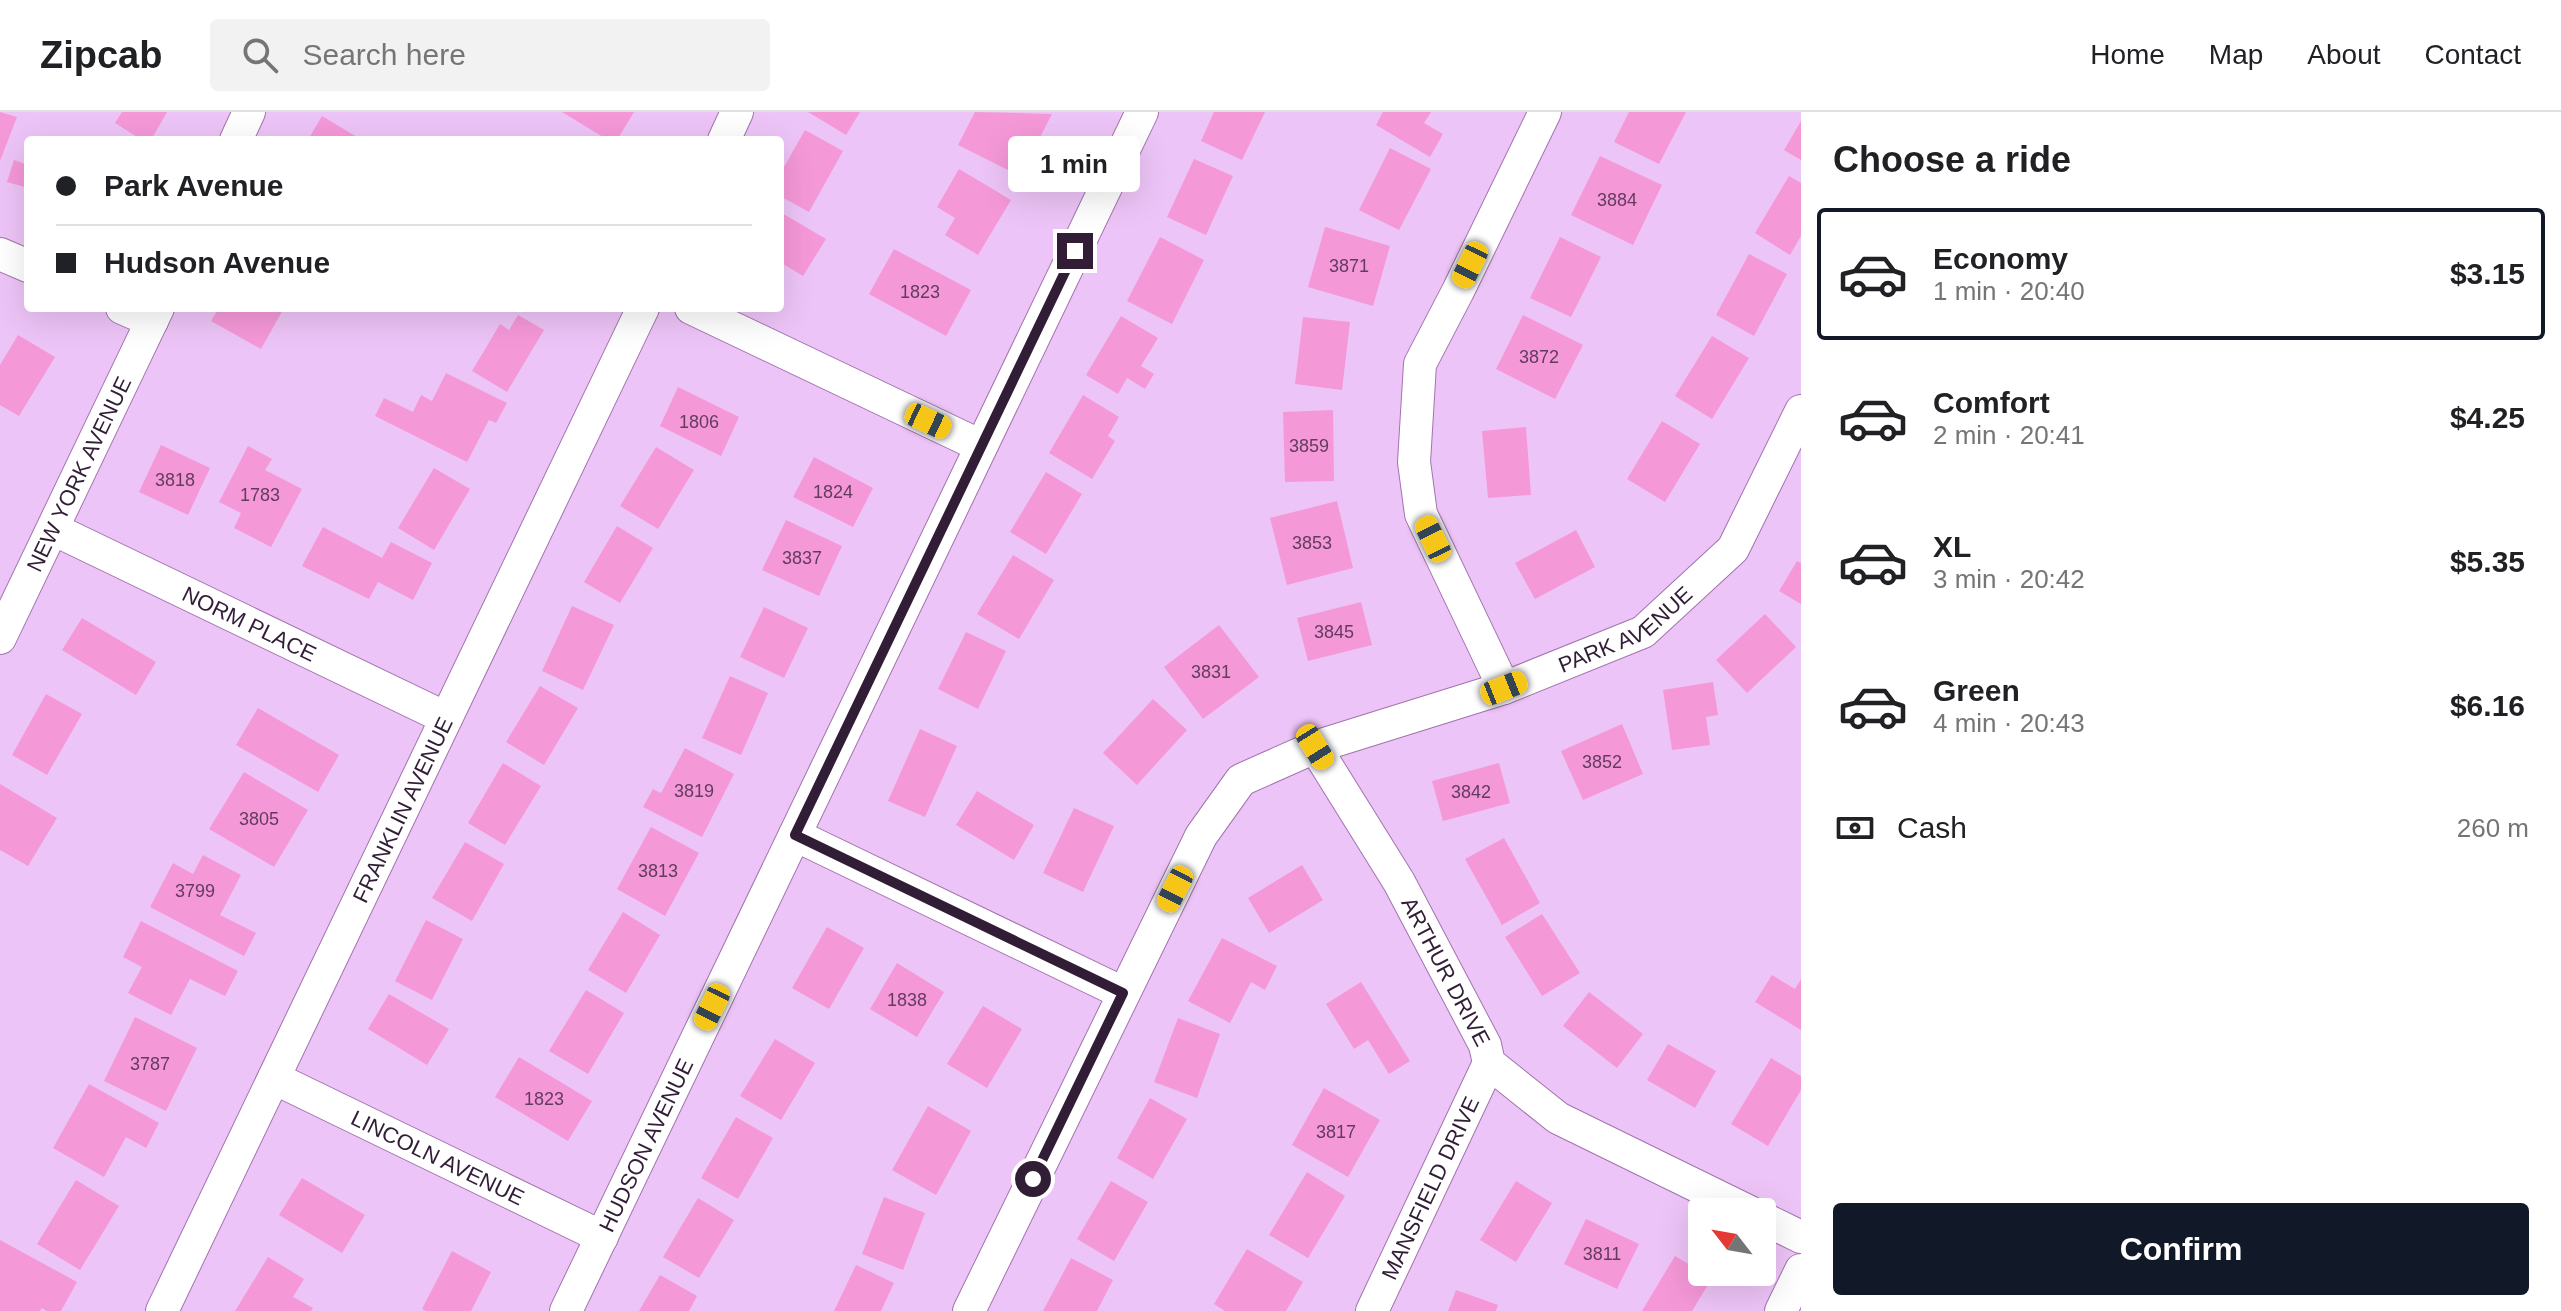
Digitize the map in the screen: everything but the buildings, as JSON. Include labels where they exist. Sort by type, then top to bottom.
[{"type":"street","points":[[238,136],[249,112]]},
{"type":"street","points":[[726,136],[737,112]]},
{"type":"street","name":"HUDSON AVENUE","points":[[566,1311],[1142,112]]},
{"type":"street","points":[[1504,688],[1421,514],[1414,462],[1419,378],[1420,364],[1545,112]]},
{"type":"street","points":[[0,254],[24,264]]},
{"type":"street","name":"FRANKLIN AVENUE","points":[[162,1311],[641,312]]},
{"type":"street","points":[[699,312],[981,446]]},
{"type":"street","name":"NEW YORK AVENUE","points":[[0,638],[155,315]]},
{"type":"street","name":"PARK AVENUE","points":[[969,1311],[1201,836],[1241,780],[1315,747],[1504,688],[1643,632],[1733,549],[1801,411]]},
{"type":"street","name":"NORM PLACE","points":[[53,529],[446,718]]},
{"type":"street","name":"ARTHUR DRIVE","points":[[1315,747],[1399,882],[1485,1045],[1489,1063],[1558,1118],[1721,1198]]},
{"type":"street","points":[[795,835],[1123,993]]},
{"type":"street","name":"MANSFIELD DRIVE","points":[[1372,1311],[1489,1063]]},
{"type":"street","name":"LINCOLN AVENUE","points":[[274,1078],[602,1237]]},
{"type":"street","points":[[1776,1225],[1801,1237]]},
{"type":"street","points":[[1781,1311],[1801,1270]]},
{"type":"route","points":[[1033,1179],[1123,993],[795,835],[1075,251]]}]
